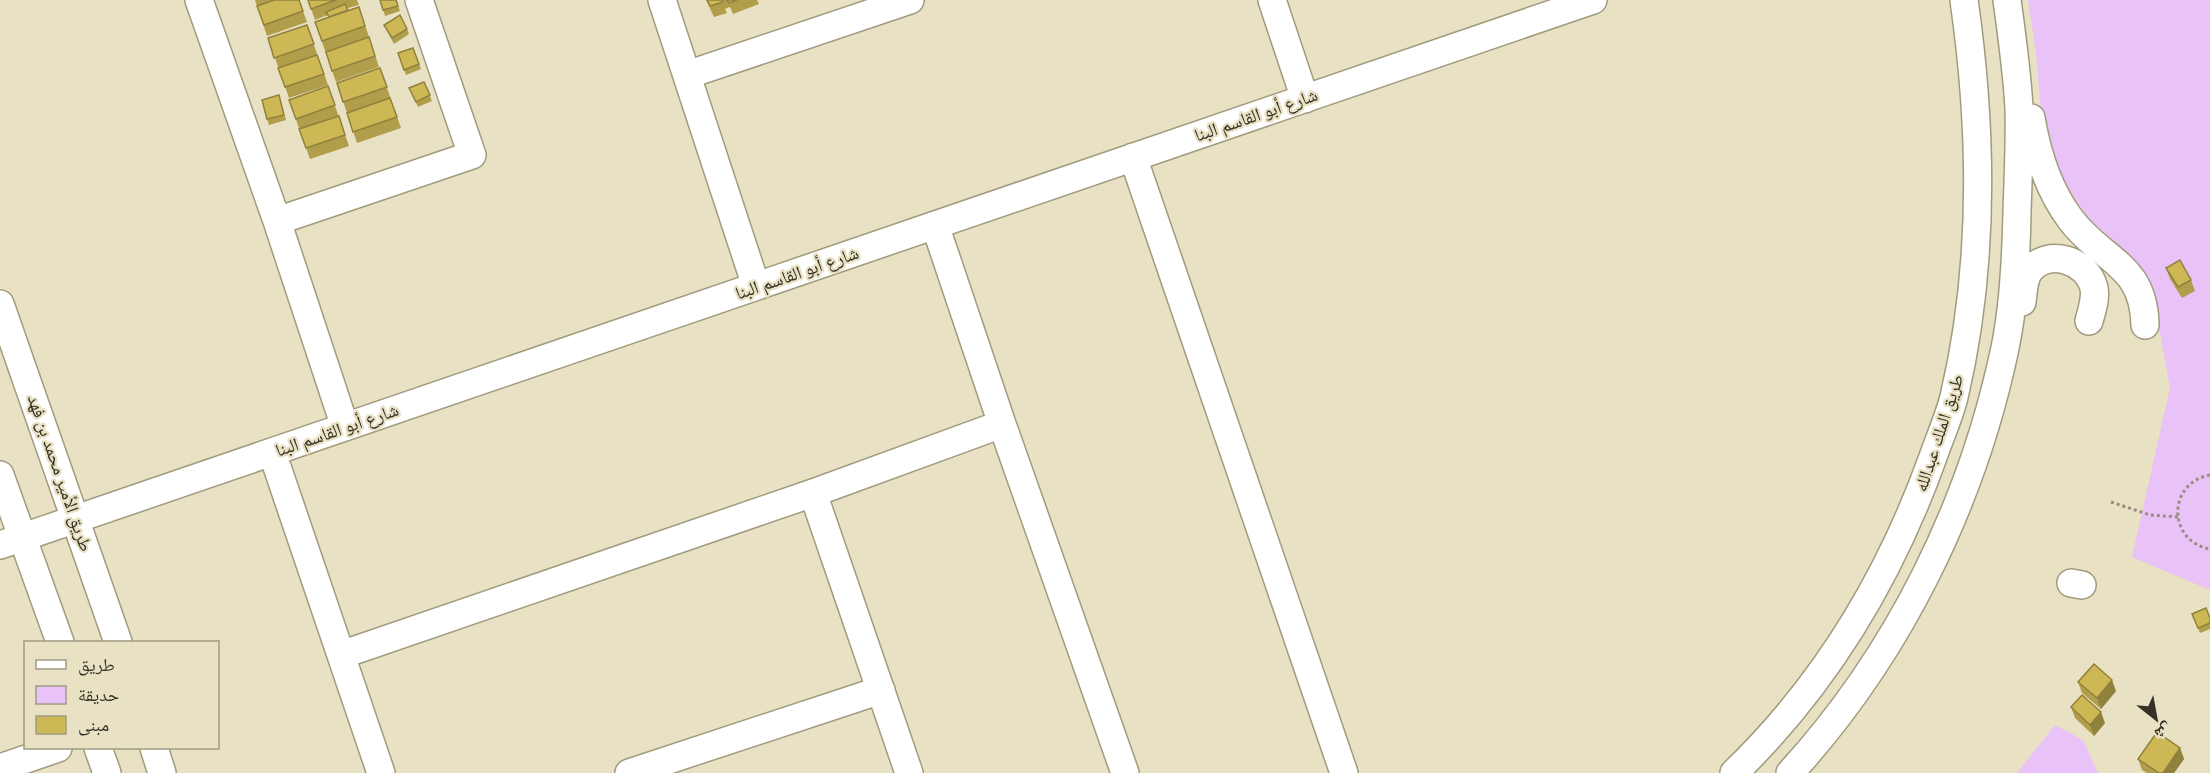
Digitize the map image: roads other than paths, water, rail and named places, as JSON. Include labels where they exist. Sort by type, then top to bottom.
[{"type":"street","points":[[199,0],[277,221],[345,427]]},
{"type":"street","points":[[277,221],[472,155],[420,0]]},
{"type":"street","points":[[662,0],[756,286]]},
{"type":"street","points":[[1272,0],[1305,99]]},
{"type":"street","name":"شارع أبو القاسم البنا","points":[[11,542],[1593,0]]},
{"type":"street","name":"طريق الملك عبدالله","points":[[1734,773],[1784,722],[1818,678],[1865,606],[1893,554],[1918,498],[1953,400],[1965,337],[1976,240],[1979,182],[1974,73],[1964,0]]},
{"type":"street","points":[[1790,773],[1815,746],[1864,682],[1901,623],[1961,497],[1987,419],[2005,347],[2013,273],[2019,159],[2019,108],[2007,0]]},
{"type":"street","points":[[687,75],[900,2]]},
{"type":"street","points":[[2014,52],[2041,165],[2071,220],[2090,240],[2127,271],[2145,304],[2145,325]]},
{"type":"street","points":[[1133,157],[1344,773]]},
{"type":"street","points":[[935,225],[1002,424],[1125,773]]},
{"type":"street","points":[[1979,445],[1998,415],[2003,401],[2028,272],[2037,264],[2060,259],[2071,261],[2081,268],[2089,276],[2094,287],[2089,321]]},
{"type":"street","name":"طريق الأمير محمد بن فهد","points":[[0,304],[77,519],[118,641]]},
{"type":"street","points":[[341,655],[813,493],[1002,424]]},
{"type":"street","points":[[272,452],[381,773]]},
{"type":"street","points":[[0,475],[11,542],[60,641]]},
{"type":"street","points":[[813,493],[909,773]]},
{"type":"street","points":[[629,773],[881,690]]},
{"type":"street","points":[[0,768],[52,749]]},
{"type":"street","points":[[99,749],[107,773]]},
{"type":"street","points":[[155,749],[162,773]]}]
